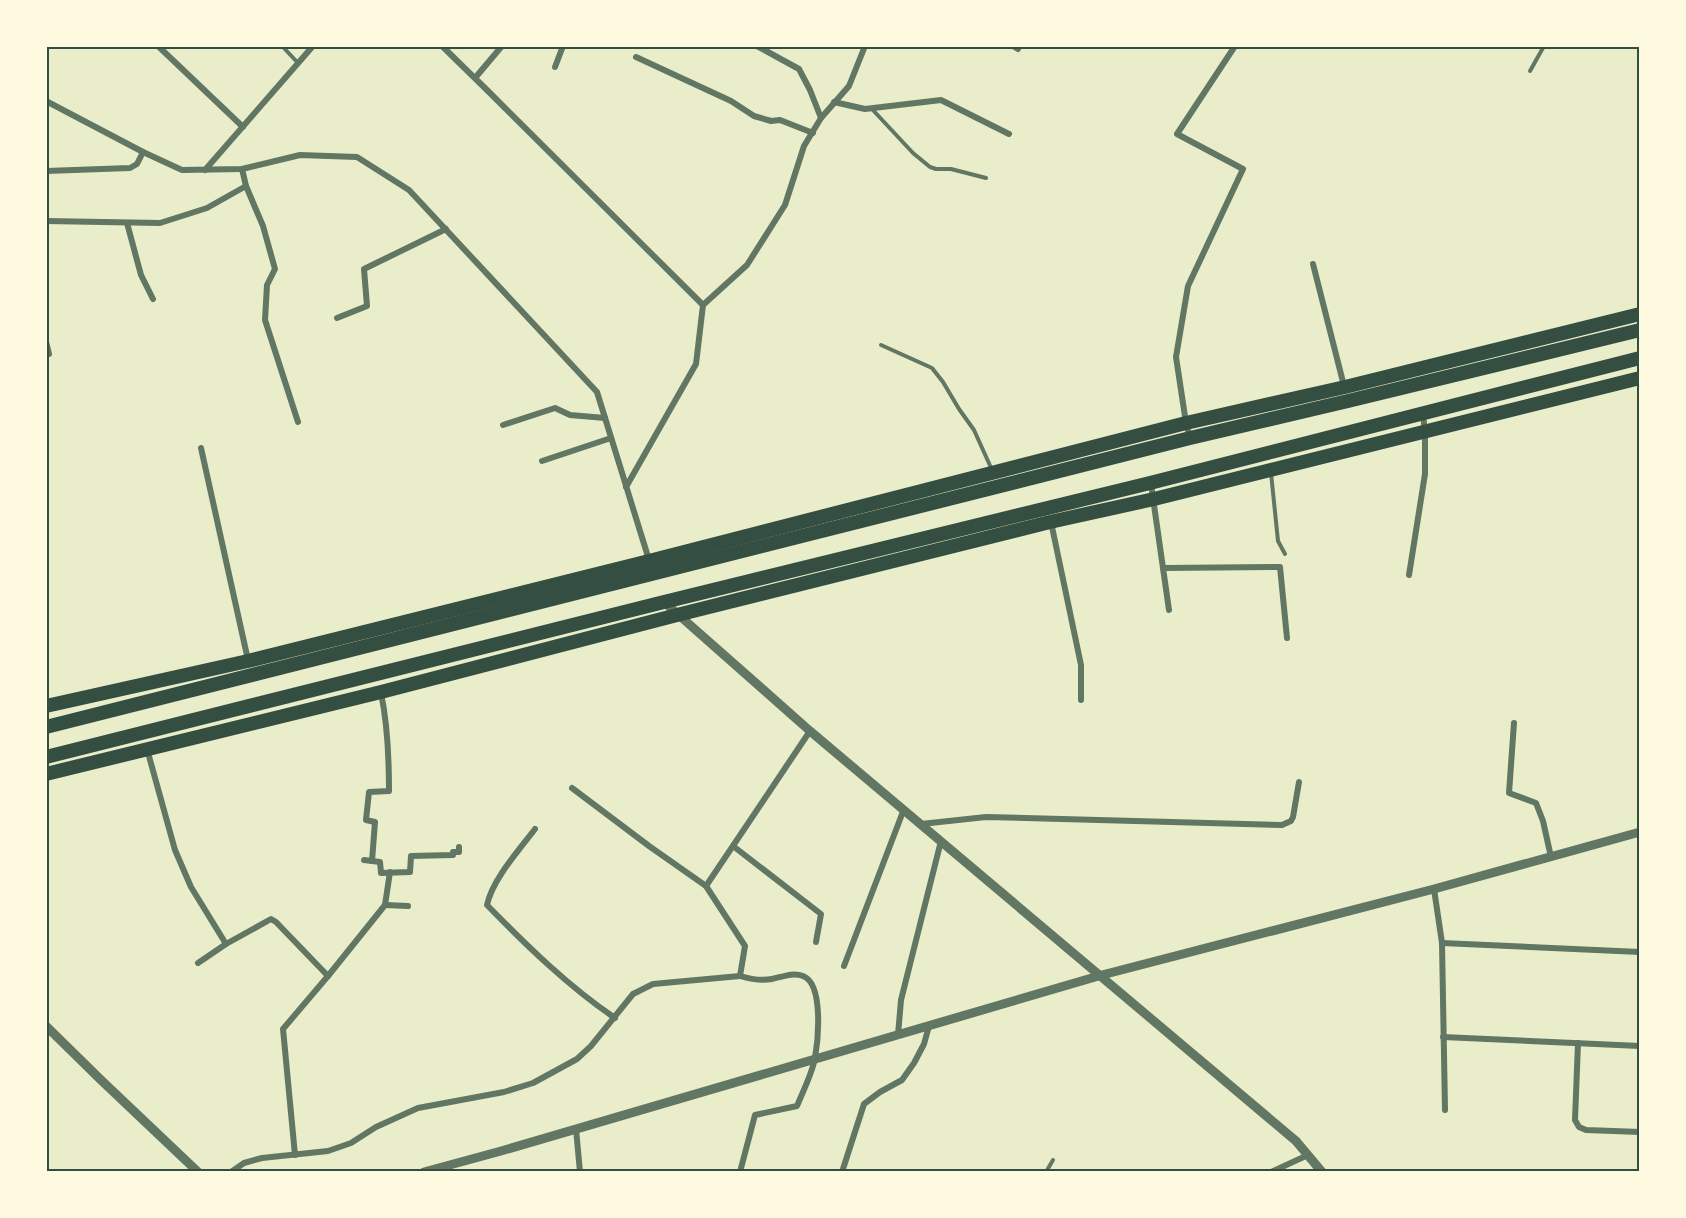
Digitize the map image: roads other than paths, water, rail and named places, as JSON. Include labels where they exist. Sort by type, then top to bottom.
[{"type":"highway","points":[[46,706],[651,567],[1190,438],[1640,314]]},
{"type":"highway","points":[[46,727],[1186,423],[1346,394],[1640,330]]},
{"type":"highway","points":[[46,757],[1150,483],[1640,358]]},
{"type":"highway","points":[[46,774],[381,692],[1050,522],[1425,433],[1640,378]]},
{"type":"street","points":[[158,46],[243,127]]},
{"type":"street","points":[[205,170],[314,46]]},
{"type":"street","points":[[442,46],[703,305]]},
{"type":"street","points":[[475,78],[502,46]]},
{"type":"street","points":[[555,67],[563,46]]},
{"type":"street","points":[[757,46],[799,69],[821,118]]},
{"type":"street","points":[[626,487],[696,364],[703,305],[747,265],[785,205],[804,146],[821,118],[849,86],[865,46]]},
{"type":"street","points":[[1190,438],[1176,357],[1188,286],[1243,169],[1177,134],[1235,46]]},
{"type":"street","points":[[636,57],[731,101],[754,116],[771,121],[780,120],[813,133]]},
{"type":"street","points":[[834,102],[865,109],[941,100],[1009,134]]},
{"type":"street","points":[[46,101],[182,170],[242,169],[300,155],[357,157],[409,190],[597,392],[651,567]]},
{"type":"street","points":[[46,171],[130,168],[137,164],[143,152]]},
{"type":"street","points":[[242,169],[246,186],[263,226],[275,268],[267,285],[265,320],[298,422]]},
{"type":"street","points":[[46,221],[160,223],[207,208],[246,186]]},
{"type":"street","points":[[126,223],[141,275],[153,299]]},
{"type":"street","points":[[337,318],[367,306],[364,269],[446,229]]},
{"type":"street","points":[[1313,264],[1346,394]]},
{"type":"street","points":[[46,342],[49,354]]},
{"type":"street","points":[[503,425],[555,408],[570,415],[605,417]]},
{"type":"street","points":[[1409,575],[1425,474],[1423,414]]},
{"type":"street","points":[[542,461],[611,438]]},
{"type":"street","points":[[201,448],[248,661]]},
{"type":"street","points":[[1150,483],[1169,610]]},
{"type":"street","points":[[1050,522],[1081,665],[1081,700]]},
{"type":"street","points":[[1163,568],[1280,567],[1287,638]]},
{"type":"street","points":[[664,602],[810,730],[1296,1141],[1322,1172]]},
{"type":"street","points":[[372,861],[375,822],[366,820],[369,792],[389,791],[387,723],[381,692]]},
{"type":"street","points":[[1514,723],[1509,793],[1536,803],[1543,821],[1551,857]]},
{"type":"street","points":[[706,886],[810,730]]},
{"type":"street","points":[[147,749],[175,850],[191,887],[225,944]]},
{"type":"street","points":[[921,824],[986,817],[1282,825],[1292,821],[1299,783]]},
{"type":"street","points":[[572,788],[706,886],[746,946],[740,976]]},
{"type":"street","points":[[844,966],[904,809]]},
{"type":"street","points":[[535,829],[506,868],[489,895],[487,905],[520,940],[596,1005],[615,1018]]},
{"type":"street","points":[[424,1172],[1102,975],[1434,889],[1640,832]]},
{"type":"street","points":[[898,1035],[901,1000],[941,841]]},
{"type":"street","points":[[733,846],[821,914],[816,942]]},
{"type":"street","points":[[364,860],[380,862],[381,873],[410,872],[411,856],[453,855],[453,852],[459,852],[459,847]]},
{"type":"street","points":[[295,1155],[283,1029],[385,905],[390,872]]},
{"type":"street","points":[[1434,889],[1442,943],[1445,1110]]},
{"type":"street","points":[[385,905],[408,906]]},
{"type":"street","points":[[198,963],[225,944],[271,919],[328,976]]},
{"type":"street","points":[[1442,943],[1640,952]]},
{"type":"street","points":[[231,1172],[244,1163],[262,1158],[328,1151],[351,1143],[376,1127],[418,1108],[504,1092],[533,1083],[577,1059],[591,1046],[633,994],[654,984],[740,976],[755,980],[770,980],[781,976],[805,976],[812,983],[818,1005],[815,1059],[797,1106],[755,1115],[740,1172]]},
{"type":"street","points":[[46,1026],[198,1172]]},
{"type":"street","points":[[842,1172],[864,1104],[902,1080],[924,1044],[929,1026]]},
{"type":"street","points":[[1443,1037],[1640,1046]]},
{"type":"street","points":[[1578,1043],[1575,1120],[1579,1127],[1586,1130],[1640,1132]]},
{"type":"street","points":[[576,1129],[580,1172]]},
{"type":"street","points":[[1271,1172],[1308,1155]]},
{"type":"lane","points":[[282,46],[299,63]]},
{"type":"lane","points":[[1530,71],[1544,46]]},
{"type":"lane","points":[[870,108],[913,153],[930,167],[951,169],[986,178]]},
{"type":"lane","points":[[881,345],[932,368],[974,430],[993,473]]},
{"type":"lane","points":[[1270,469],[1278,542],[1285,554]]},
{"type":"lane","points":[[1046,1172],[1053,1160]]}]
